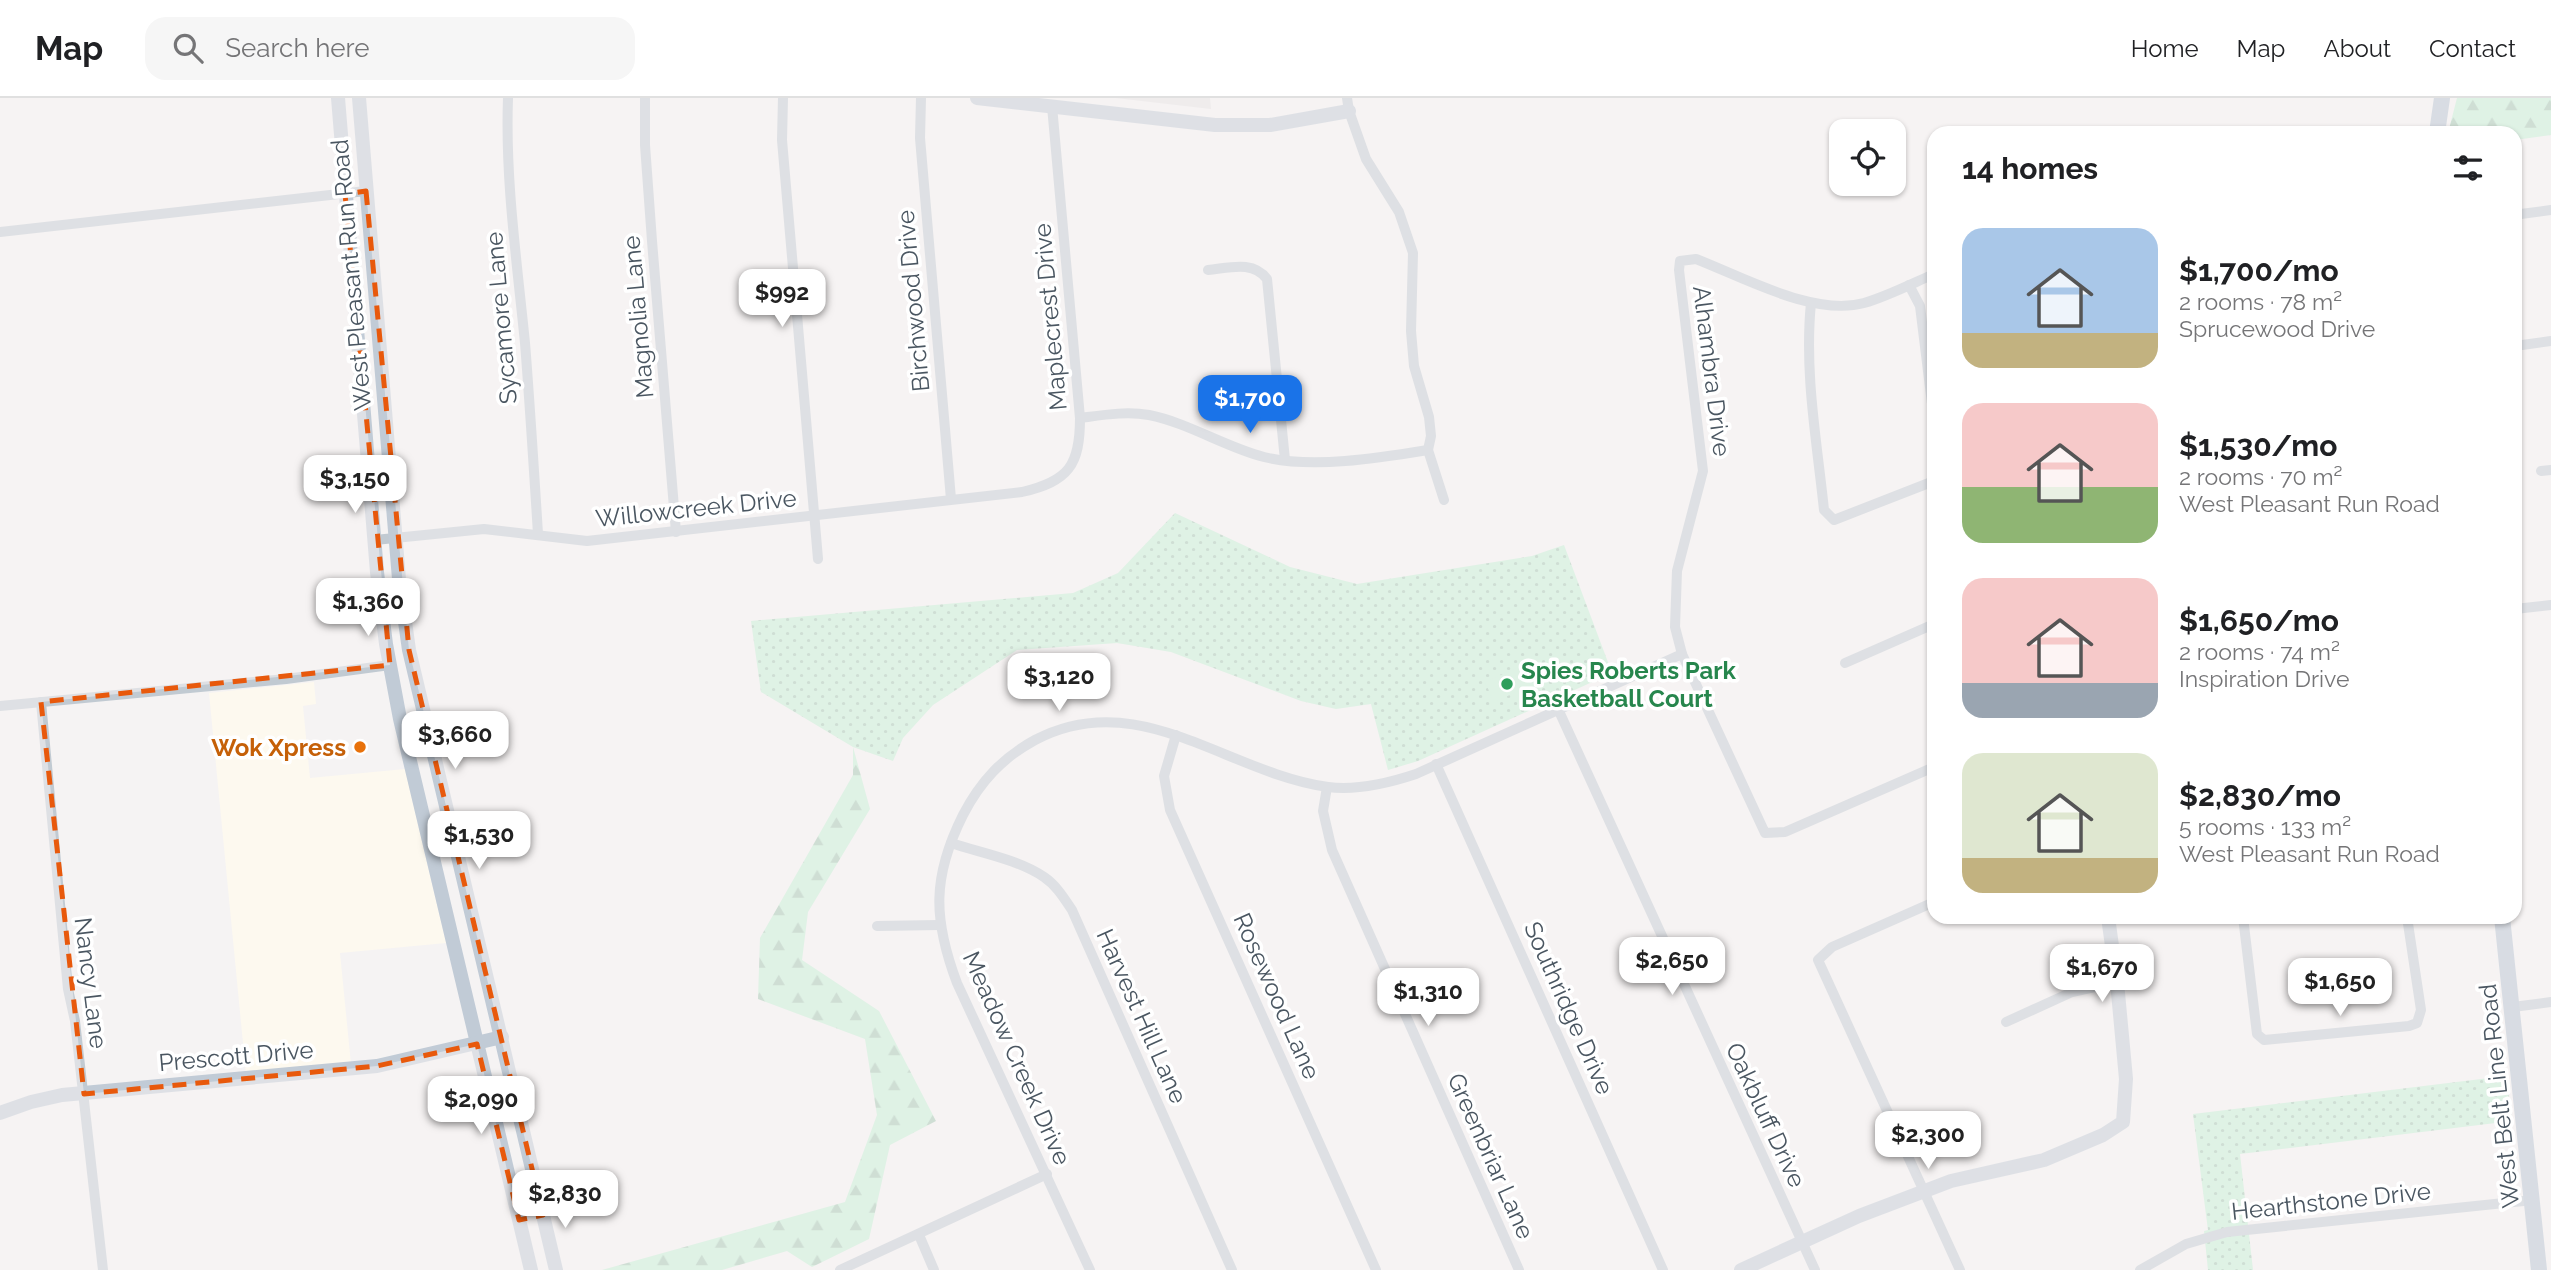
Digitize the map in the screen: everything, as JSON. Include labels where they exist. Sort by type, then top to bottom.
[{"type":"main road","name":"West Pleasant Run Road","points":[[338,98],[374,540],[390,665],[430,848],[531,1270]]},
{"type":"main road","name":"West Pleasant Run Road","points":[[359,98],[404,619],[453,842],[556,1270]]},
{"type":"main road","points":[[977,98],[1215,125],[1270,125],[1348,104]]},
{"type":"main road","points":[[2438,126],[2442,98]]},
{"type":"main road","points":[[390,665],[411,659]]},
{"type":"main road","points":[[430,848],[453,842]]},
{"type":"main road","points":[[1741,1270],[1859,1216],[1951,1181],[2044,1160],[2103,1135],[2123,1122],[2126,1079],[2118,982],[2109,924]]},
{"type":"main road","name":"West Belt Line Road","points":[[2503,924],[2539,1270]]},
{"type":"main road","name":"Prescott Drive","points":[[0,1113],[47,1098],[377,1066],[502,1037]]},
{"type":"main road","points":[[519,1220],[543,1215]]},
{"type":"street","name":"Sycamore Lane","points":[[508,98],[512,200],[538,534]]},
{"type":"street","name":"Magnolia Lane","points":[[645,98],[645,145],[676,532]]},
{"type":"street","points":[[783,98],[782,141],[818,559]]},
{"type":"street","name":"Birchwood Drive","points":[[921,98],[920,138],[951,499]]},
{"type":"street","points":[[1348,104],[1366,159],[1399,212],[1413,253],[1411,331],[1414,366],[1429,417],[1429,450],[1444,500]]},
{"type":"street","name":"Maplecrest Drive","points":[[1022,492],[1056,480],[1069,469],[1077,457],[1080,418],[1052,106]]},
{"type":"street","points":[[0,232],[366,191]]},
{"type":"street","points":[[2522,214],[2551,210]]},
{"type":"street","name":"Alhambra Drive","points":[[1811,303],[1795,300],[1696,259],[1680,261],[1678,270],[1703,471],[1677,570],[1675,627],[1682,654],[1765,833],[1785,832],[1927,770]]},
{"type":"street","points":[[1208,270],[1247,266],[1261,271],[1267,279],[1285,460]]},
{"type":"street","points":[[1927,277],[1863,304],[1823,306],[1811,303],[1808,330],[1809,371],[1824,510],[1834,520],[1927,484]]},
{"type":"street","points":[[1909,285],[1920,306],[1927,363]]},
{"type":"street","points":[[2522,345],[2551,341]]},
{"type":"street","points":[[1080,418],[1125,413],[1148,415],[1264,457],[1285,460],[1359,458],[1429,450]]},
{"type":"street","name":"Willowcreek Drive","points":[[374,540],[484,529],[587,541],[1022,492]]},
{"type":"street","points":[[2522,608],[2551,605]]},
{"type":"street","points":[[1845,663],[1927,627]]},
{"type":"street","name":"Meadow Creek Drive","points":[[1090,1270],[957,983],[939,925],[937,901],[943,870],[951,844],[979,785],[1016,750],[1043,736],[1082,723],[1105,721],[1134,723],[1176,735],[1295,778],[1327,786],[1346,788],[1378,784],[1408,777],[1682,654]]},
{"type":"street","points":[[0,706],[286,679],[390,665]]},
{"type":"street","name":"Nancy Lane","points":[[41,702],[68,989],[75,1021],[103,1270]]},
{"type":"street","name":"Oakbluff Drive","points":[[1558,709],[1815,1270]]},
{"type":"street","name":"Rosewood Lane","points":[[1176,735],[1164,776],[1170,810],[1376,1270]]},
{"type":"street","name":"Southridge Drive","points":[[1436,764],[1663,1270]]},
{"type":"street","name":"Greenbriar Lane","points":[[1327,786],[1323,811],[1332,850],[1519,1270]]},
{"type":"street","name":"Harvest Hill Lane","points":[[951,844],[1027,868],[1044,877],[1059,890],[1072,911],[1232,1270]]},
{"type":"street","points":[[1927,905],[1832,947],[1818,960],[1959,1270]]},
{"type":"street","points":[[2244,924],[2257,1034],[2264,1040],[2269,1040],[2417,1023],[2421,1010],[2408,924]]},
{"type":"street","points":[[877,926],[939,925]]},
{"type":"street","points":[[2006,1022],[2072,992],[2118,982]]},
{"type":"street","points":[[2513,1007],[2551,1003]]},
{"type":"street","points":[[840,1270],[1046,1174]]},
{"type":"street","name":"Hearthstone Drive","points":[[2140,1270],[2186,1244],[2227,1232],[2533,1200]]},
{"type":"street","points":[[919,1235],[934,1270]]},
{"type":"highlighted area","points":[[366,191],[409,650],[543,1215],[519,1220],[477,1044],[377,1066],[84,1094],[41,702],[390,665],[345,194]]},
{"type":"shaded area","points":[[1116,98],[1210,98],[1211,109]]},
{"type":"shaded area","points":[[314,682],[316,704],[303,706],[310,778],[405,769],[446,943],[340,953],[351,1064],[246,1074],[209,693]]},
{"type":"green space","points":[[2457,98],[2551,98],[2551,135],[2522,139],[2522,126],[2450,126]]},
{"type":"green space","points":[[1175,513],[1290,567],[1357,584],[1532,556],[1564,545],[1612,673],[1418,761],[1388,770],[1371,704],[1336,709],[1301,701],[1171,652],[1117,643],[1017,650],[933,705],[903,738],[893,761],[853,747],[761,692],[751,621],[1073,593],[1118,573]]},
{"type":"green space","name":"Spies Roberts Park Basketball Court","points":[[1521,666],[1530,686],[1494,702],[1485,682]]},
{"type":"green space","points":[[853,747],[870,809],[808,912],[802,960],[879,1011],[936,1121],[890,1145],[869,1239],[812,1267],[787,1251],[722,1270],[602,1270],[845,1202],[877,1115],[865,1039],[758,999],[760,938],[853,775]]},
{"type":"green space","points":[[2506,1076],[2512,1121],[2240,1154],[2253,1270],[2208,1270],[2204,1231],[2208,1230],[2193,1114]]},
{"type":"place","name":"Spies Roberts Park Basketball Court","points":[[1507,684]]},
{"type":"place","name":"Wok Xpress","points":[[360,747]]}]
